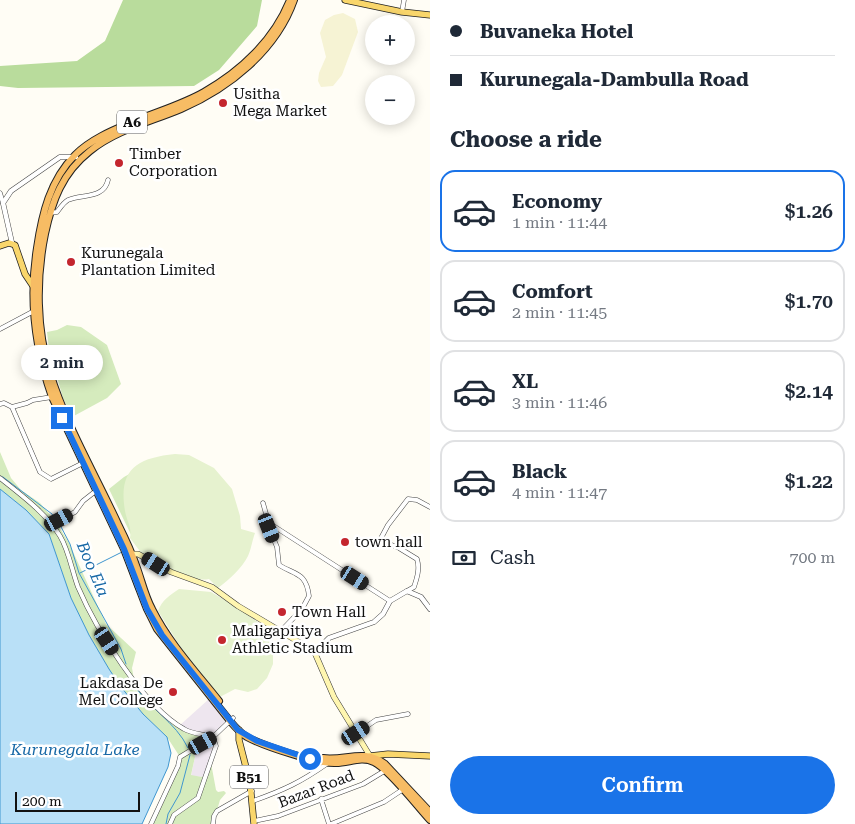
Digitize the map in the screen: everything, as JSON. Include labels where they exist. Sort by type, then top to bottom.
[{"type":"highway","name":"A6","points":[[290,0],[278,26],[268,40],[222,80],[194,97],[106,134],[91,143],[59,176],[48,200],[38,239],[34,311],[41,359],[55,396],[129,554],[147,599],[161,625],[238,730],[252,739],[267,745],[316,761],[339,763],[366,760],[387,769]]},
{"type":"highway","name":"A6","points":[[55,396],[44,351],[36,286],[50,214],[58,190],[77,158],[100,143],[193,103],[225,84],[248,66],[272,41],[286,20],[294,0]]},
{"type":"highway","name":"A6","points":[[231,720],[252,735],[312,756],[329,759],[362,755],[381,761],[430,820]]},
{"type":"highway","name":"A6","points":[[405,789],[430,812]]},
{"type":"main road","points":[[345,0],[402,12],[430,15]]},
{"type":"main road","points":[[0,246],[12,243],[18,250],[26,274],[36,286]]},
{"type":"main road","points":[[129,554],[142,555],[179,575],[212,587],[312,649],[316,654],[334,698],[370,756],[388,754],[430,756]]},
{"type":"main road","name":"B51","points":[[238,730],[252,791],[254,823]]},
{"type":"street","points":[[402,12],[404,0]]},
{"type":"street","points":[[3,206],[11,191],[60,157],[77,158]]},
{"type":"street","points":[[50,214],[57,212],[66,201],[100,193],[108,184],[108,180]]},
{"type":"street","points":[[0,193],[12,243]]},
{"type":"street","points":[[0,329],[34,311]]},
{"type":"street","points":[[12,407],[33,400],[55,396]]},
{"type":"street","points":[[0,404],[4,403],[12,407],[40,472],[51,479],[86,461]]},
{"type":"street","points":[[0,478],[30,502],[61,537],[78,586],[98,628],[134,680],[173,722],[187,730],[213,737]]},
{"type":"street","points":[[52,525],[75,512],[83,501],[99,489]]},
{"type":"street","points":[[316,654],[329,638],[368,624],[383,614],[390,600],[414,588],[418,565],[417,559],[399,548],[380,540],[388,525],[408,499],[417,500],[430,507]]},
{"type":"street","points":[[263,503],[270,522],[269,528],[277,547],[279,565],[294,571],[305,580],[309,596],[302,609],[281,631]]},
{"type":"street","points":[[270,522],[390,600]]},
{"type":"street","points":[[408,591],[421,597],[430,609]]},
{"type":"street","points":[[356,733],[376,720],[408,714]]},
{"type":"street","points":[[151,824],[178,766],[180,757],[213,737],[231,720]]},
{"type":"street","points":[[170,824],[174,814],[198,798],[216,746],[213,737]]},
{"type":"street","points":[[253,801],[289,788],[328,763]]},
{"type":"street","name":"Bazar Road","points":[[254,823],[278,816],[362,784],[387,769]]},
{"type":"street","points":[[321,799],[330,824],[384,802],[405,789]]},
{"type":"street","points":[[213,824],[214,816],[217,812],[252,791]]},
{"type":"shaded area","points":[[343,13],[355,19],[358,32],[342,75],[333,86],[321,87],[318,81],[319,73],[326,57],[320,33],[325,20]]},
{"type":"shaded area","points":[[209,699],[225,722],[213,737],[216,746],[205,775],[202,777],[191,776],[195,757],[187,731],[179,726]]},
{"type":"green space","points":[[123,0],[262,0],[257,26],[219,70],[194,86],[18,88],[0,86],[0,66],[77,61],[105,41]]},
{"type":"green space","points":[[67,325],[81,327],[107,345],[121,384],[107,398],[72,417],[63,398],[49,349],[47,332]]},
{"type":"green space","points":[[0,452],[11,478],[21,490],[40,503],[56,522],[69,543],[106,624],[136,652],[132,668],[134,680],[160,710],[187,731],[213,737],[192,749],[195,757],[191,775],[202,777],[211,763],[216,790],[226,793],[220,800],[213,824],[151,824],[180,757],[167,737],[143,714],[121,687],[89,635],[71,598],[49,534],[26,510],[0,489]]},
{"type":"green space","points":[[189,455],[214,468],[232,489],[240,516],[241,529],[255,533],[249,554],[242,565],[235,574],[218,588],[209,579],[202,580],[184,576],[156,563],[142,554],[130,538],[124,497],[124,485],[127,476],[140,463],[161,456]]},
{"type":"green space","points":[[140,468],[132,528],[135,543],[109,489],[124,477]]},
{"type":"green space","name":"Maligapitiya Athletic Stadium","points":[[179,589],[211,592],[237,607],[259,623],[273,649],[273,664],[267,678],[257,689],[248,692],[235,689],[218,698],[188,659],[158,611],[164,601]]},
{"type":"water","name":"Kurunegala Lake","points":[[0,489],[26,510],[49,534],[71,598],[89,635],[121,687],[143,714],[167,737],[171,753],[168,767],[142,824],[0,824]]},
{"type":"waterway","name":"Boo Ela","points":[[1,477],[52,514],[56,520]]},
{"type":"waterway","name":"Boo Ela","points":[[59,523],[70,544],[79,573],[121,649],[126,664]]},
{"type":"waterway","points":[[80,573],[122,552],[136,590]]},
{"type":"waterway","name":"Boo Ela","points":[[132,682],[145,699],[176,730],[188,748]]},
{"type":"waterway","name":"Boo Ela","points":[[166,824],[168,814],[180,793],[190,755]]},
{"type":"place","name":"Usitha Mega Market","points":[[223,103]]},
{"type":"place","name":"Timber Corporation","points":[[119,163]]},
{"type":"place","name":"Kurunegala Plantation Limited","points":[[71,262]]},
{"type":"place","name":"town hall","points":[[345,542]]},
{"type":"place","name":"Town Hall","points":[[282,612]]},
{"type":"place","name":"Maligapitiya Athletic Stadium","points":[[222,640]]},
{"type":"place","name":"Lakdasa De Mel College","points":[[173,692]]},
{"type":"route","points":[[62,418],[124,549],[147,609],[157,629],[175,654],[238,730],[257,741],[310,759]]}]
